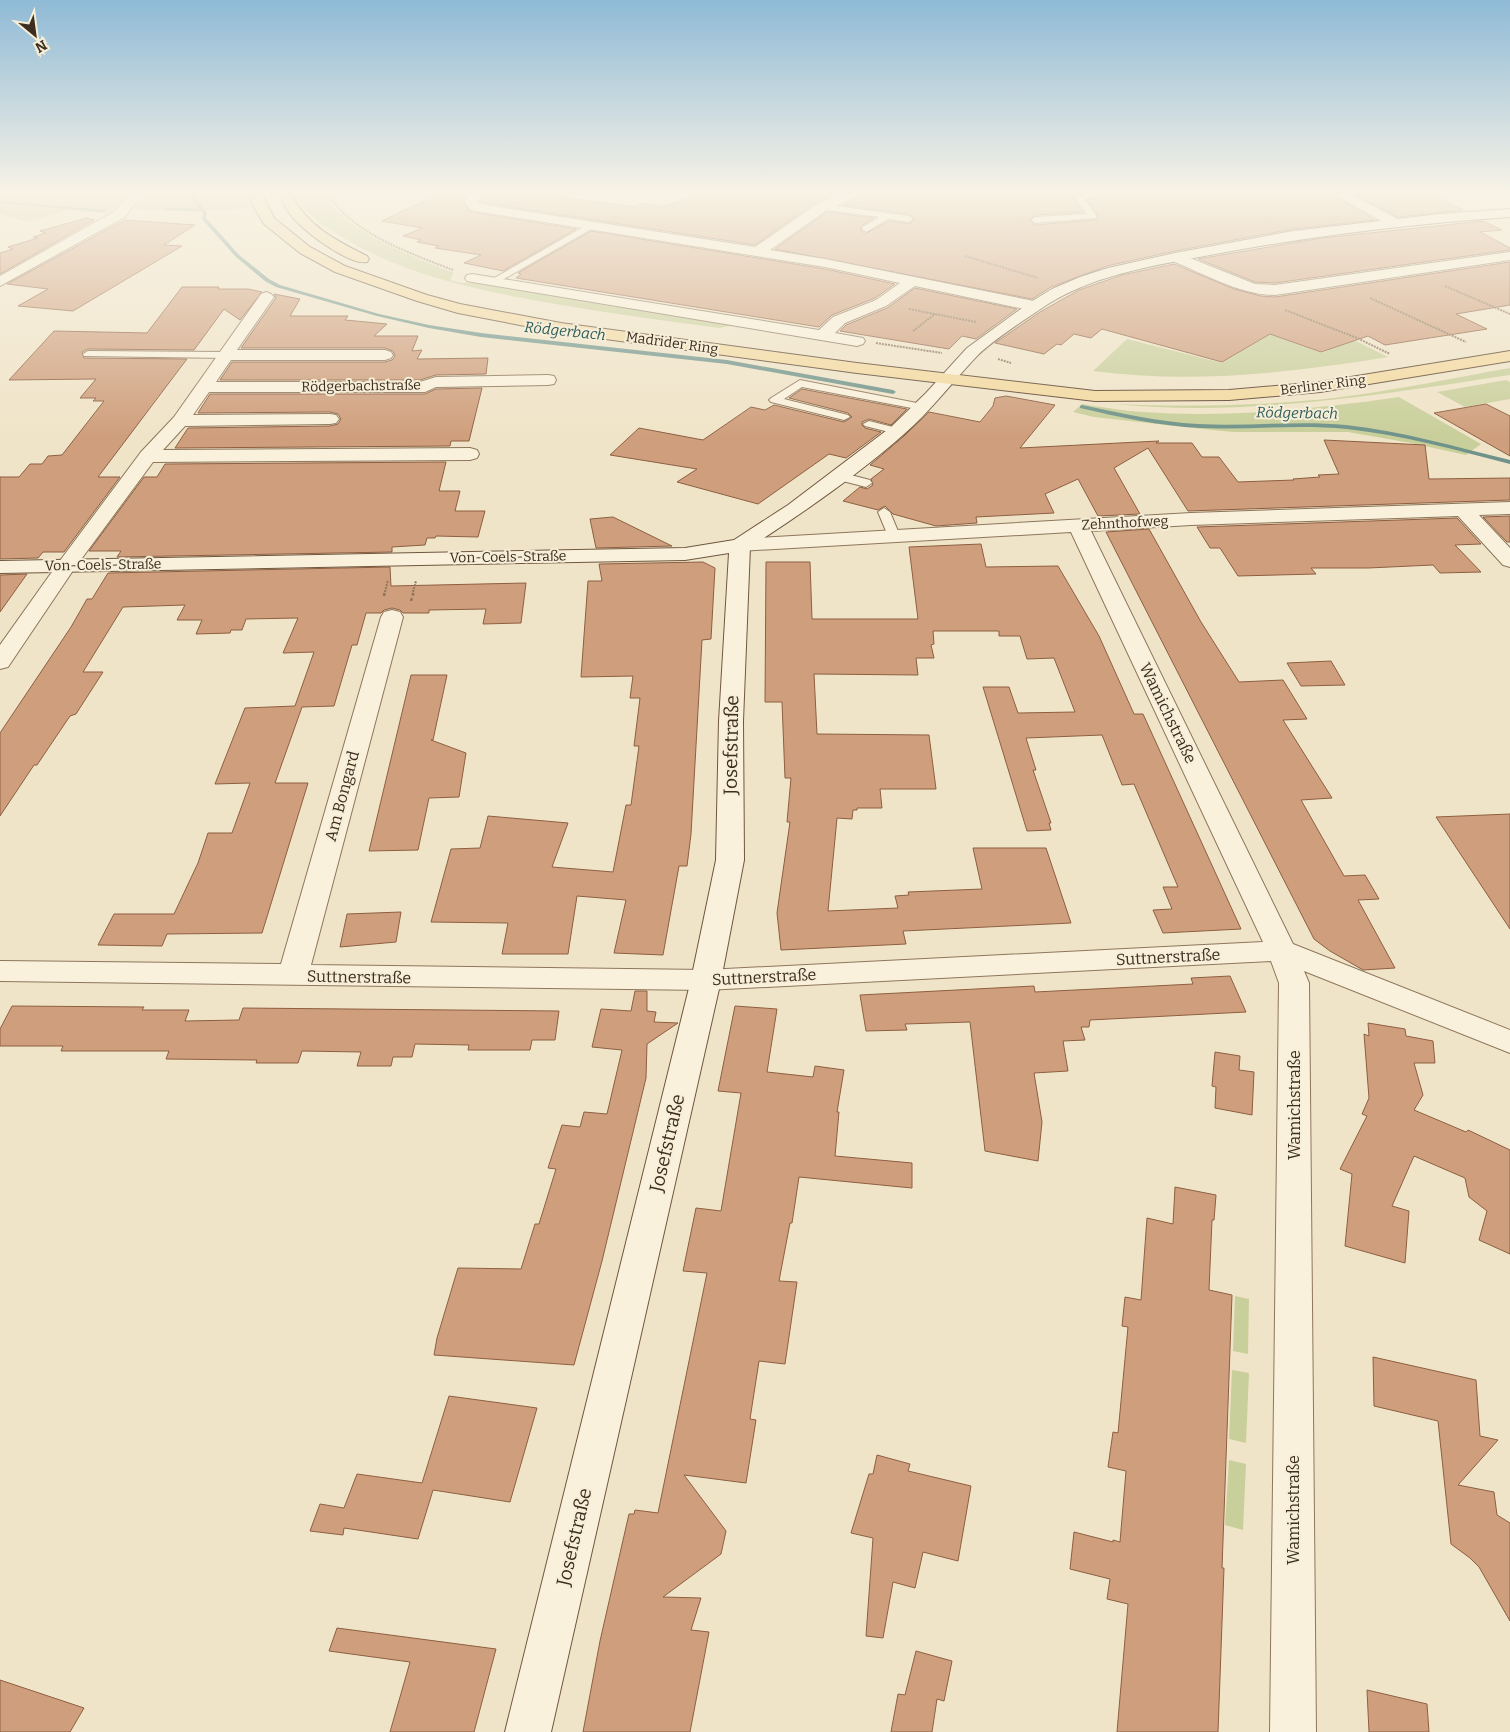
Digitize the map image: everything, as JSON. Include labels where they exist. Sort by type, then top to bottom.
[{"type":"main road","name":"Madrider Ring","points":[[355,275],[387,287],[431,300],[498,316],[561,328],[953,373]]},
{"type":"main road","name":"Madrider Ring","points":[[470,295],[562,314],[953,373]]},
{"type":"main road","name":"Berliner Ring","points":[[953,373],[1095,396],[1229,395],[1320,387],[1510,356]]},
{"type":"street","points":[[0,282],[13,275]]},
{"type":"street","points":[[881,275],[1034,306]]},
{"type":"street","name":"Von-Coels-Straße","points":[[0,567],[685,554],[740,545],[795,509],[897,431],[973,350],[1034,306],[1070,287],[1102,275]]},
{"type":"street","points":[[1221,275],[1260,290],[1275,290],[1375,275]]},
{"type":"street","points":[[472,278],[494,280],[857,342]]},
{"type":"street","points":[[822,336],[839,320],[881,303],[913,281]]},
{"type":"street","points":[[0,662],[66,566],[148,456],[180,421],[266,297]]},
{"type":"street","name":"Rödgerbachstraße","points":[[227,355],[385,355]]},
{"type":"street","name":"Rödgerbachstraße","points":[[203,387],[425,387],[427,384],[443,381],[548,380]]},
{"type":"street","name":"Rödgerbachstraße","points":[[180,421],[330,419]]},
{"type":"street","points":[[148,456],[470,454]]},
{"type":"street","name":"Zehnthofweg","points":[[740,545],[1078,525],[1510,508]]},
{"type":"street","points":[[1463,509],[1510,561]]},
{"type":"street","name":"Wamichstraße","points":[[1078,525],[1282,951],[1294,983],[1293,1732]]},
{"type":"street","name":"Josefstraße","points":[[528,1732],[706,980],[730,860],[731,721],[740,545]]},
{"type":"street","name":"Am Bongard","points":[[293,976],[392,617]]},
{"type":"street","name":"Suttnerstraße","points":[[0,971],[706,980],[1282,951],[1510,1042]]},
{"type":"lane","points":[[494,280],[503,275]]},
{"type":"lane","points":[[88,354],[227,355]]},
{"type":"lane","points":[[844,417],[775,400],[800,383],[922,406]]},
{"type":"lane","points":[[869,424],[897,431]]},
{"type":"lane","points":[[839,476],[866,483]]},
{"type":"lane","points":[[884,512],[894,536]]},
{"type":"path","points":[[465,275],[472,278]]},
{"type":"path","points":[[1029,275],[1070,287]]},
{"type":"path","points":[[1418,275],[1510,314]]},
{"type":"path","points":[[1333,281],[1467,342]]},
{"type":"path","points":[[1260,290],[1263,301],[1357,338],[1391,355]]},
{"type":"path","points":[[881,303],[1004,328]]},
{"type":"path","points":[[913,331],[935,314]]},
{"type":"path","points":[[857,342],[926,351]]},
{"type":"path","points":[[393,560],[380,612],[392,617],[408,611],[422,559]]},
{"type":"green space","points":[[426,275],[453,275],[450,280],[461,283],[495,283],[734,325],[719,328],[567,306],[494,292]]},
{"type":"green space","points":[[1296,318],[1356,341],[1388,357],[1278,372],[1203,377],[1166,377],[1093,371],[1127,339],[1222,363],[1270,334],[1321,353],[1341,345]]},
{"type":"green space","points":[[1510,368],[1510,375],[1313,402],[1214,408],[1114,404],[1224,405],[1306,401],[1378,392]]},
{"type":"green space","points":[[1506,380],[1510,382],[1510,399],[1465,407],[1437,392]]},
{"type":"green space","points":[[1399,397],[1481,444],[1466,455],[1348,432],[1233,432],[1094,417],[1073,412],[1082,404],[1120,410],[1175,414],[1239,413],[1303,409]]},
{"type":"green space","points":[[1235,1296],[1249,1299],[1248,1354],[1233,1351]]},
{"type":"green space","points":[[1232,1370],[1249,1373],[1246,1443],[1229,1439]]},
{"type":"green space","points":[[1229,1460],[1246,1464],[1243,1530],[1225,1525]]},
{"type":"building","points":[[24,275],[134,275],[73,311],[18,306],[48,289],[7,284]]},
{"type":"building","points":[[520,275],[852,275],[895,284],[875,298],[832,315],[819,327],[516,278]]},
{"type":"building","points":[[908,275],[1083,275],[1051,287],[1032,299]]},
{"type":"building","points":[[1123,275],[1200,275],[1234,289],[1261,296],[1275,297],[1424,275],[1510,275],[1510,305],[1456,314],[1487,329],[1385,345],[1368,336],[1321,352],[1270,334],[1222,362],[1102,329],[1091,338],[1074,334],[1061,345],[1057,344],[1044,354],[995,343],[1040,312],[1079,290]]},
{"type":"building","points":[[1237,275],[1333,275],[1275,283],[1255,282]]},
{"type":"building","points":[[182,287],[219,287],[218,289],[248,289],[262,292],[240,320],[224,309],[194,350],[88,349],[82,352],[84,358],[187,359],[98,477],[120,477],[64,552],[43,552],[38,558],[0,559],[0,477],[19,477],[30,464],[42,464],[48,456],[62,455],[104,401],[93,401],[96,398],[80,398],[96,379],[9,380],[54,331],[147,333]]},
{"type":"building","points":[[915,288],[1017,309],[976,339],[962,336],[949,349],[840,331],[846,325],[887,308]]},
{"type":"building","points":[[274,294],[300,299],[290,316],[348,316],[345,320],[387,324],[374,336],[418,336],[412,351],[422,350],[417,359],[488,358],[486,374],[436,375],[420,380],[220,380],[232,362],[385,362],[392,360],[395,356],[393,351],[385,348],[241,348],[276,298]]},
{"type":"building","points":[[482,388],[469,441],[451,441],[450,446],[175,448],[188,428],[330,426],[338,424],[341,419],[338,414],[330,412],[198,413],[210,394],[425,394],[436,389]]},
{"type":"building","points":[[802,389],[907,409],[891,425],[869,419],[862,422],[865,428],[881,432],[846,458],[829,454],[758,504],[677,482],[697,469],[610,455],[639,428],[703,440],[751,407],[765,410],[774,405],[844,422],[852,417],[848,413],[789,398]]},
{"type":"building","points":[[1006,396],[1055,405],[1020,448],[1159,441],[1156,443],[1192,443],[1202,457],[1219,457],[1238,482],[1294,480],[1320,477],[1318,475],[1339,474],[1324,440],[1425,445],[1429,479],[1510,478],[1510,500],[1188,511],[1148,448],[1114,468],[1140,514],[1098,516],[1078,479],[1045,494],[1054,513],[976,517],[977,523],[936,526],[893,514],[885,506],[878,510],[843,501],[860,487],[867,489],[873,485],[871,479],[884,469],[870,465],[929,412],[980,422],[993,406],[995,398]]},
{"type":"building","points":[[1486,404],[1510,416],[1510,456],[1434,413]]},
{"type":"building","points":[[446,462],[439,491],[460,491],[455,511],[485,511],[478,537],[436,536],[435,538],[427,538],[425,545],[392,547],[392,552],[117,557],[121,551],[89,551],[144,477],[157,477],[165,464]]},
{"type":"building","points":[[1510,516],[1510,542],[1507,542],[1483,517]]},
{"type":"building","points":[[613,517],[672,546],[596,548],[590,519]]},
{"type":"building","points":[[1457,518],[1481,544],[1455,545],[1481,572],[1440,573],[1433,565],[1311,568],[1316,574],[1238,576],[1220,548],[1210,548],[1197,527]]},
{"type":"building","points":[[1149,529],[1201,622],[1239,682],[1283,680],[1307,719],[1283,720],[1332,798],[1301,800],[1344,876],[1365,875],[1379,899],[1358,900],[1395,968],[1363,970],[1330,951],[1314,939],[1106,532]]},
{"type":"building","points":[[981,544],[986,567],[1058,566],[1099,636],[1134,714],[1143,714],[1241,929],[1163,933],[1153,910],[1172,909],[1163,887],[1178,887],[1134,784],[1122,785],[1102,735],[1026,738],[1036,770],[1033,770],[1051,823],[1049,823],[1051,830],[1027,831],[983,687],[1009,687],[1018,713],[1075,712],[1054,658],[1027,659],[1020,636],[999,636],[999,631],[933,631],[934,644],[931,645],[934,658],[916,658],[918,675],[814,674],[817,734],[929,735],[936,789],[880,789],[882,808],[857,808],[857,810],[853,810],[852,819],[837,818],[828,911],[898,908],[895,896],[909,895],[908,892],[982,889],[973,848],[1046,848],[1071,923],[903,931],[906,944],[781,950],[777,913],[790,822],[787,822],[791,778],[785,778],[782,702],[765,702],[766,562],[810,562],[812,619],[918,619],[909,547]]},
{"type":"building","points":[[703,562],[715,568],[711,639],[702,640],[691,834],[687,866],[679,866],[663,955],[614,953],[626,900],[577,896],[568,954],[502,954],[508,923],[431,922],[451,849],[480,848],[488,816],[568,823],[552,867],[613,872],[626,805],[631,805],[639,746],[634,746],[640,698],[630,698],[633,676],[581,677],[588,581],[602,581],[599,564]]},
{"type":"building","points":[[390,567],[391,586],[526,583],[521,623],[483,624],[486,609],[429,610],[429,613],[403,613],[392,608],[381,613],[366,613],[357,645],[352,645],[334,706],[302,707],[275,783],[308,783],[262,933],[167,934],[162,946],[98,945],[114,914],[174,914],[198,863],[208,833],[232,833],[250,783],[215,784],[245,708],[295,706],[314,652],[283,653],[298,618],[246,619],[242,630],[231,630],[230,633],[196,634],[202,620],[177,620],[185,605],[123,607],[83,672],[103,672],[76,714],[70,716],[0,816],[0,733],[71,627],[87,599],[92,599],[108,573]]},
{"type":"building","points":[[27,574],[0,612],[0,575]]},
{"type":"building","points":[[1331,661],[1345,685],[1301,686],[1287,663]]},
{"type":"building","points":[[411,675],[447,675],[433,740],[431,740],[466,753],[459,797],[429,798],[418,850],[369,851]]},
{"type":"building","points":[[1510,814],[1510,929],[1436,817]]},
{"type":"building","points":[[401,912],[396,942],[340,947],[347,914]]},
{"type":"building","points":[[1230,976],[1246,1012],[1090,1020],[1089,1027],[1081,1027],[1085,1040],[1063,1041],[1068,1071],[1034,1073],[1042,1122],[1038,1161],[985,1151],[970,1022],[905,1024],[907,1030],[866,1031],[860,995],[1034,986],[1035,992],[1193,984],[1191,978]]},
{"type":"building","points":[[635,991],[647,991],[647,1011],[656,1012],[654,1022],[678,1023],[647,1044],[646,1078],[602,1261],[574,1365],[434,1355],[437,1338],[458,1268],[521,1269],[535,1224],[539,1224],[556,1169],[548,1168],[562,1125],[580,1127],[584,1112],[607,1114],[622,1050],[592,1047],[601,1009],[631,1011]]},
{"type":"building","points":[[12,1006],[144,1007],[142,1010],[189,1010],[185,1021],[239,1020],[243,1008],[559,1011],[555,1040],[532,1040],[530,1050],[468,1050],[469,1045],[415,1044],[412,1057],[393,1057],[391,1066],[357,1066],[361,1052],[302,1051],[298,1063],[256,1063],[257,1060],[166,1059],[169,1051],[61,1051],[63,1046],[0,1046],[0,1029]]},
{"type":"building","points":[[735,1006],[777,1009],[767,1072],[813,1077],[815,1066],[844,1070],[837,1112],[839,1112],[835,1156],[912,1163],[912,1188],[799,1177],[792,1223],[790,1223],[779,1281],[797,1282],[785,1364],[759,1361],[750,1419],[756,1420],[746,1483],[684,1475],[726,1531],[721,1554],[663,1597],[701,1598],[691,1630],[709,1632],[690,1732],[583,1732],[600,1641],[629,1514],[634,1514],[635,1510],[658,1513],[707,1273],[683,1271],[696,1208],[721,1211],[741,1093],[718,1091]]},
{"type":"building","points":[[1368,1023],[1405,1029],[1406,1036],[1433,1041],[1435,1063],[1414,1063],[1423,1095],[1414,1110],[1466,1132],[1468,1130],[1510,1150],[1510,1254],[1479,1240],[1487,1211],[1469,1197],[1465,1178],[1414,1156],[1392,1206],[1409,1211],[1405,1263],[1345,1246],[1352,1174],[1340,1169],[1367,1116],[1362,1114],[1369,1098],[1364,1034],[1369,1036]]},
{"type":"building","points":[[1215,1052],[1240,1056],[1239,1070],[1254,1072],[1252,1115],[1215,1108],[1216,1087],[1212,1086]]},
{"type":"building","points":[[1175,1187],[1216,1195],[1214,1220],[1212,1220],[1209,1290],[1232,1295],[1218,1732],[1117,1732],[1128,1604],[1107,1599],[1110,1579],[1070,1569],[1074,1532],[1120,1542],[1126,1471],[1108,1467],[1113,1432],[1118,1433],[1128,1327],[1122,1326],[1125,1297],[1141,1300],[1147,1218],[1173,1224]]},
{"type":"building","points":[[1373,1357],[1476,1380],[1480,1436],[1498,1440],[1458,1485],[1494,1492],[1497,1515],[1510,1523],[1510,1621],[1479,1567],[1451,1544],[1438,1421],[1374,1406]]},
{"type":"building","points":[[449,1396],[537,1408],[510,1502],[433,1490],[418,1539],[344,1528],[343,1535],[310,1531],[320,1504],[344,1508],[357,1474],[422,1483]]},
{"type":"building","points":[[877,1455],[910,1464],[908,1471],[971,1486],[958,1561],[923,1552],[915,1588],[893,1582],[883,1638],[866,1636],[873,1538],[851,1533],[869,1474],[873,1474]]},
{"type":"building","points":[[337,1628],[496,1649],[474,1732],[390,1732],[410,1662],[329,1651]]},
{"type":"building","points":[[916,1651],[952,1661],[944,1701],[937,1699],[932,1732],[891,1732],[898,1694],[905,1695]]},
{"type":"building","points":[[0,1680],[84,1708],[70,1732],[0,1732]]},
{"type":"building","points":[[1367,1690],[1427,1704],[1429,1732],[1369,1732]]},
{"type":"waterway","name":"Rödgerbach","points":[[260,275],[278,286],[353,308],[429,327],[481,335],[727,362],[893,392]]},
{"type":"waterway","name":"Rödgerbach","points":[[1082,407],[1183,425],[1309,425],[1346,427],[1408,437],[1510,462]]}]
